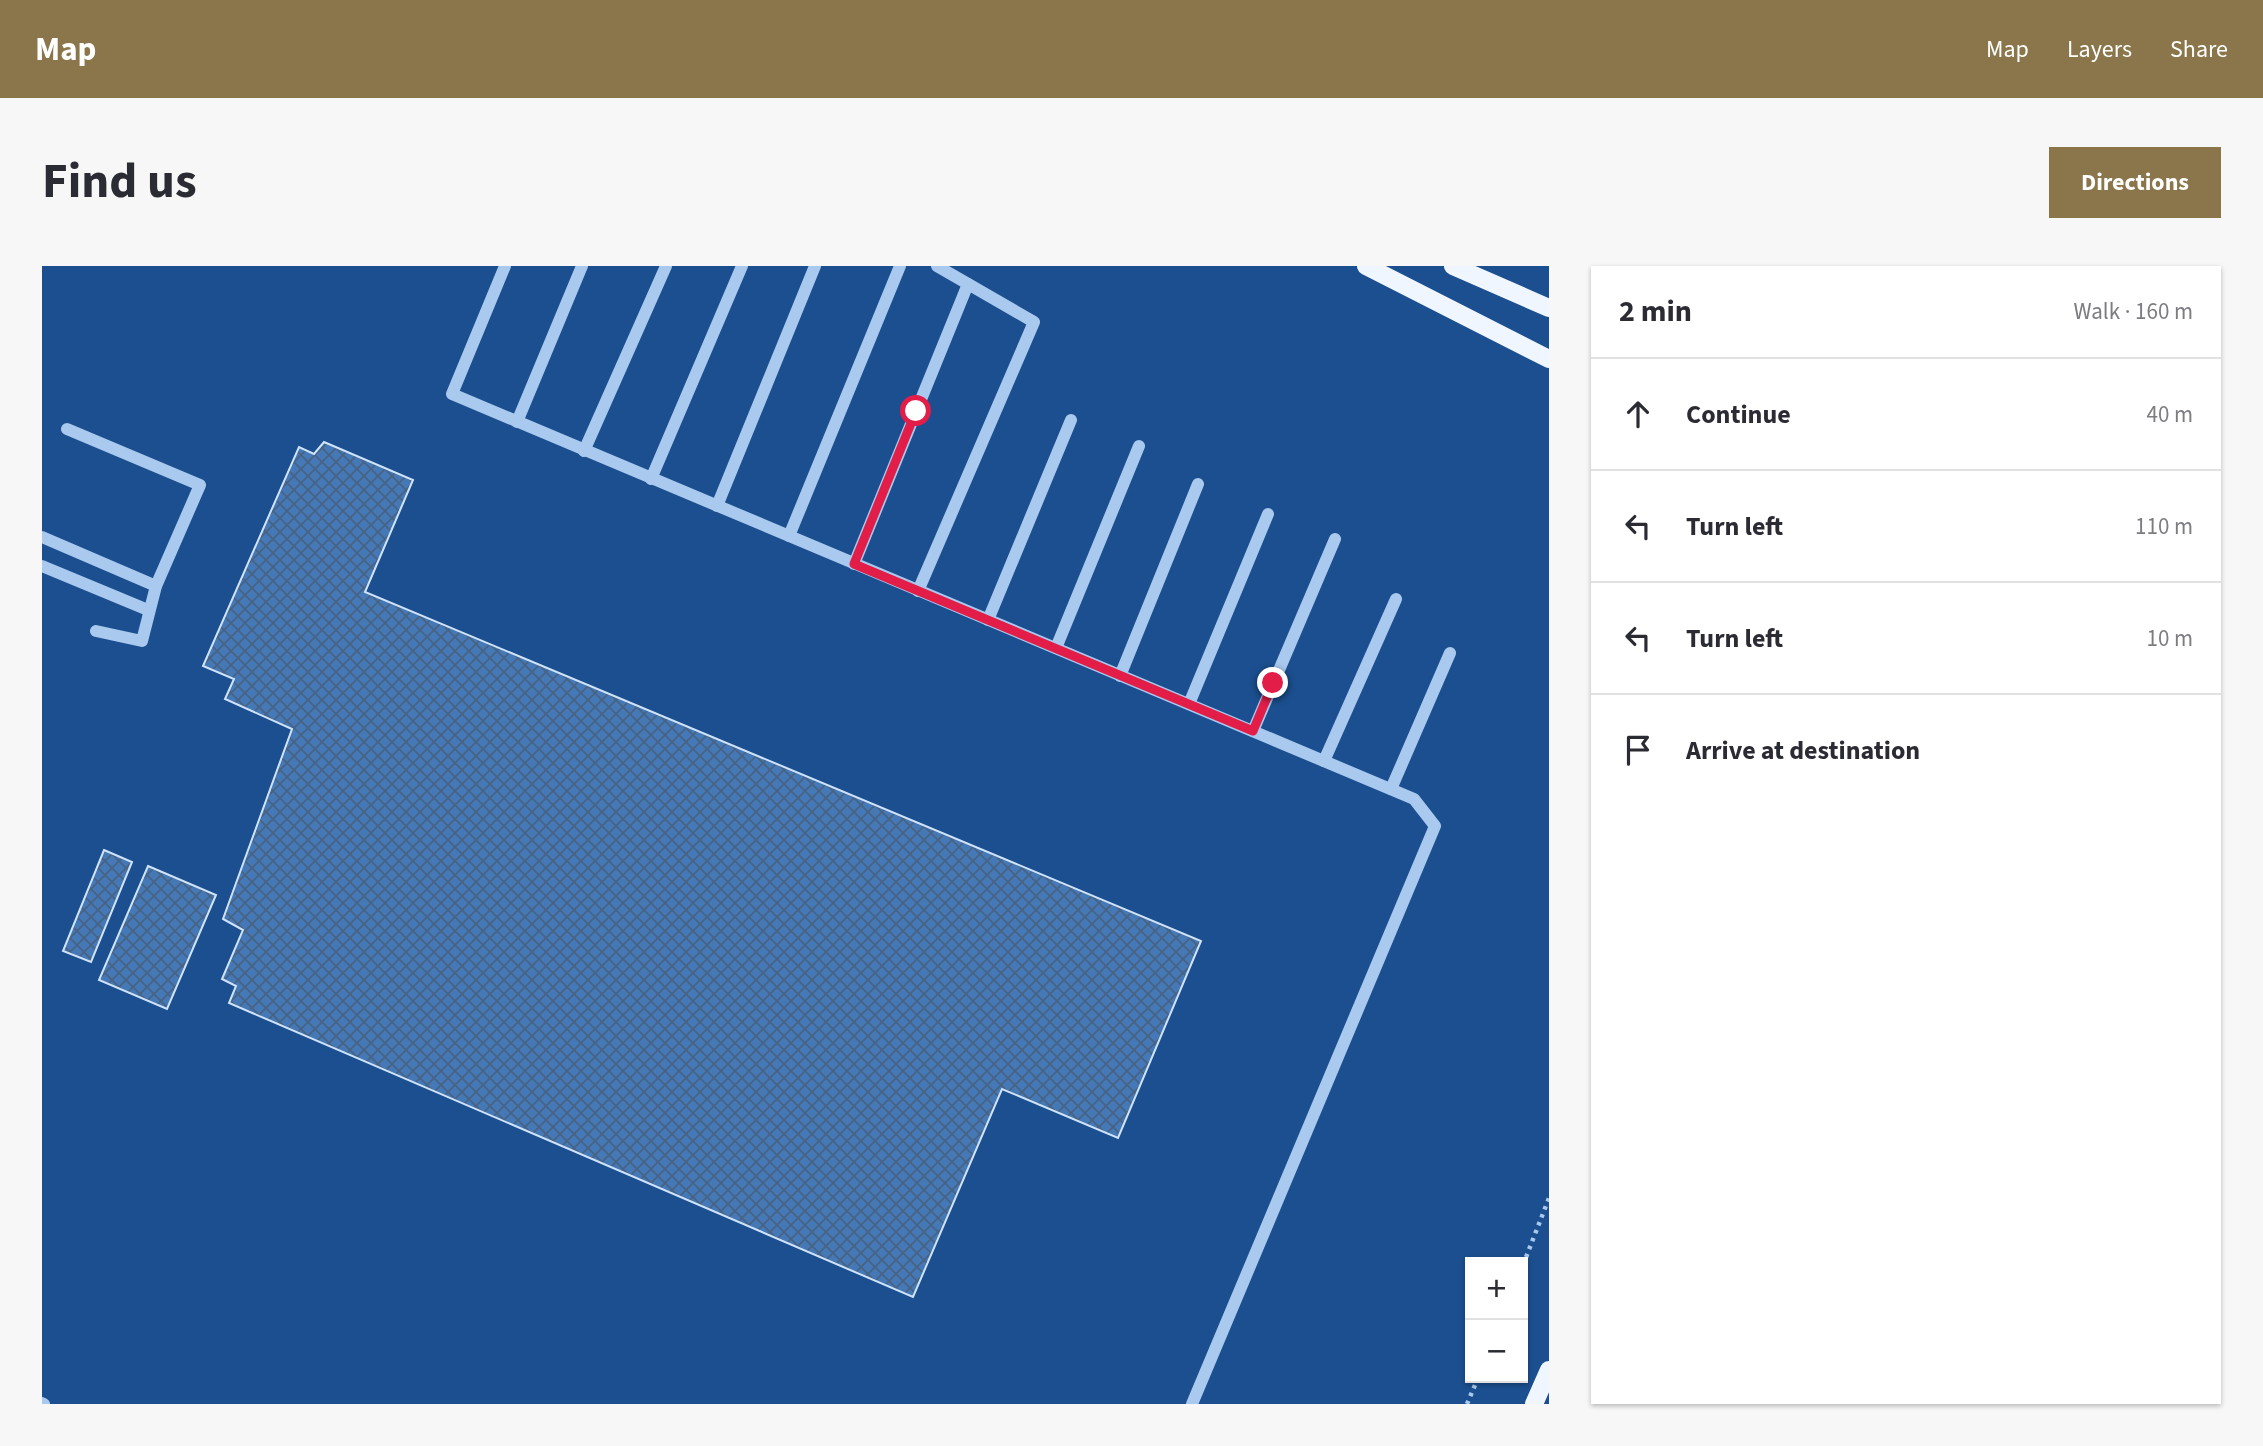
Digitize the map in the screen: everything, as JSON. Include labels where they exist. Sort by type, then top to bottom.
[{"type":"main road","points":[[1366,266],[1549,359]]},
{"type":"main road","points":[[1453,266],[1549,308]]},
{"type":"main road","points":[[1503,287],[1549,294]]},
{"type":"main road","points":[[1534,1404],[1549,1370]]},
{"type":"lane","points":[[505,266],[452,394],[1414,799],[1435,826],[1192,1404]]},
{"type":"lane","points":[[517,422],[582,266]]},
{"type":"lane","points":[[584,451],[666,266]]},
{"type":"lane","points":[[652,479],[742,266]]},
{"type":"lane","points":[[717,506],[815,266]]},
{"type":"lane","points":[[789,536],[900,266]]},
{"type":"lane","points":[[918,591],[1034,322],[937,266]]},
{"type":"lane","points":[[854,564],[968,284]]},
{"type":"lane","points":[[988,620],[1071,420]]},
{"type":"lane","points":[[67,429],[200,485],[156,586],[142,641],[96,631]]},
{"type":"lane","points":[[1056,648],[1139,446]]},
{"type":"lane","points":[[1120,676],[1198,484]]},
{"type":"lane","points":[[1189,704],[1268,514]]},
{"type":"lane","points":[[42,537],[156,586]]},
{"type":"lane","points":[[1253,731],[1335,539]]},
{"type":"lane","points":[[42,566],[148,610]]},
{"type":"lane","points":[[1324,761],[1396,599]]},
{"type":"lane","points":[[1391,789],[1450,653]]},
{"type":"path","points":[[1526,1257],[1549,1198]]},
{"type":"path","points":[[1467,1404],[1476,1383]]},
{"type":"building","points":[[324,442],[413,480],[365,592],[1201,941],[1118,1138],[1002,1089],[913,1297],[229,1003],[236,986],[222,979],[243,930],[223,919],[292,729],[225,699],[234,679],[203,666],[299,447],[314,454]]},
{"type":"building","points":[[104,850],[132,862],[91,962],[63,951]]},
{"type":"building","points":[[148,866],[216,895],[167,1009],[99,980]]},
{"type":"route","points":[[916,411],[854,564],[1253,731],[1273,683]]}]
